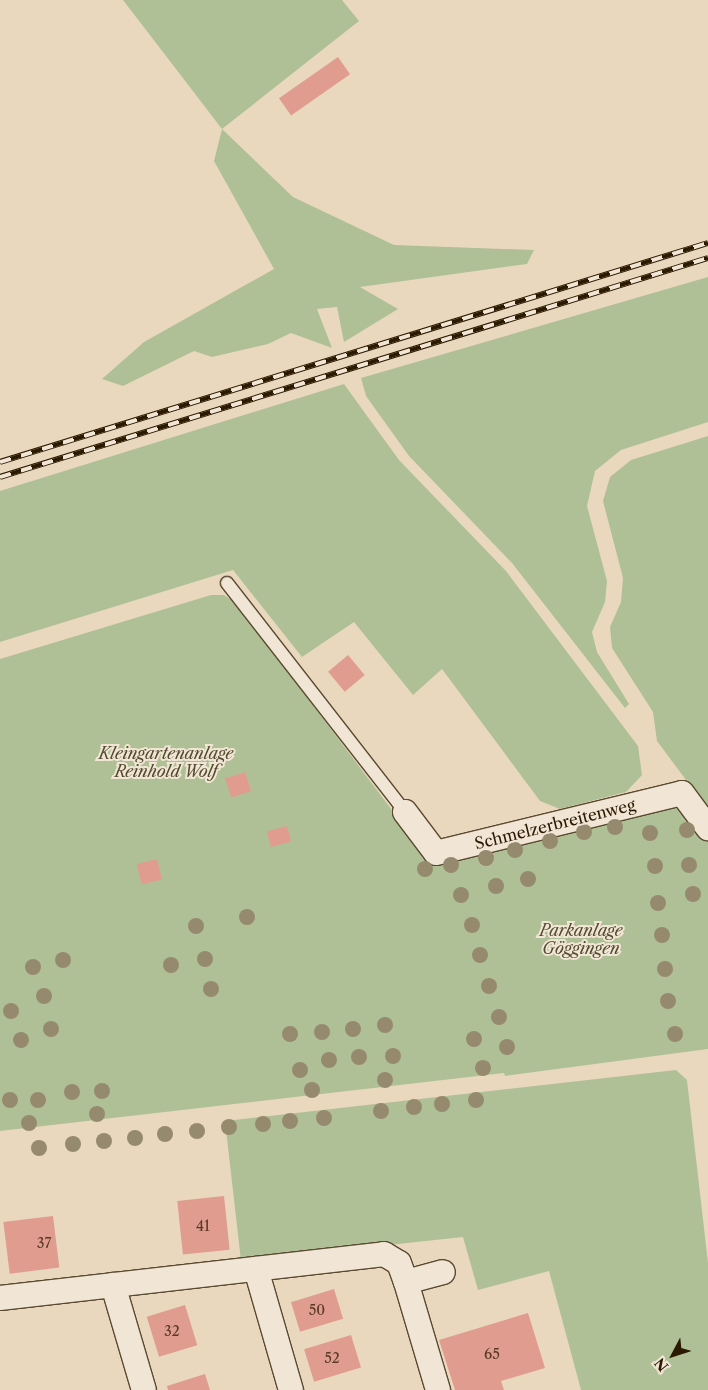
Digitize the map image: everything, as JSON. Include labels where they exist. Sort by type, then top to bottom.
[{"type":"street","name":"Schmelzerbreitenweg","points":[[404,812],[436,853],[682,793],[708,828]]},
{"type":"street","points":[[0,1298],[384,1254],[399,1263],[438,1390]]},
{"type":"street","points":[[256,1269],[291,1390]]},
{"type":"street","points":[[406,1282],[444,1272]]},
{"type":"street","points":[[113,1285],[144,1390]]},
{"type":"lane","points":[[227,583],[404,812]]},
{"type":"green space","points":[[123,0],[342,0],[359,21],[222,129]]},
{"type":"green space","points":[[222,129],[293,197],[394,245],[534,250],[527,264],[360,287],[398,309],[344,342],[337,307],[317,309],[332,348],[291,333],[268,344],[212,357],[194,351],[123,386],[102,379],[144,342],[274,269],[214,161]]},
{"type":"green space","points":[[708,277],[708,422],[621,450],[595,471],[587,506],[607,581],[605,602],[592,632],[597,652],[629,704],[625,708],[512,563],[409,456],[366,396],[361,378]]},
{"type":"green space","points":[[344,384],[399,460],[506,571],[638,746],[642,775],[626,792],[560,809],[540,801],[442,669],[413,695],[354,622],[302,657],[233,570],[0,642],[0,491]]},
{"type":"green space","name":"Parkanlage Göggingen","points":[[708,436],[708,1049],[505,1076],[504,1073],[0,1131],[0,659],[211,595],[224,595],[236,603],[422,850],[689,784],[657,741],[653,712],[612,648],[610,627],[621,602],[623,578],[603,501],[610,477],[631,460]]},
{"type":"green space","points":[[676,1070],[687,1080],[708,1263],[708,1390],[581,1390],[549,1271],[478,1290],[463,1237],[241,1261],[225,1121]]},
{"type":"building","points":[[338,57],[350,74],[291,115],[279,98]]},
{"type":"building","points":[[348,655],[365,675],[345,692],[328,672]]},
{"type":"building","points":[[245,772],[251,791],[231,798],[225,778]]},
{"type":"building","points":[[287,826],[291,841],[271,847],[267,831]]},
{"type":"building","points":[[157,859],[162,879],[142,884],[137,864]]},
{"type":"building","points":[[224,1196],[230,1250],[183,1255],[177,1201]]},
{"type":"building","points":[[53,1216],[59,1268],[10,1274],[3,1222]]},
{"type":"building","points":[[334,1289],[343,1319],[300,1332],[291,1302]]},
{"type":"building","points":[[185,1305],[197,1345],[159,1357],[147,1317]]},
{"type":"building","points":[[528,1313],[545,1368],[501,1381],[504,1390],[455,1390],[439,1340]]},
{"type":"building","points":[[351,1335],[361,1368],[314,1382],[304,1349]]},
{"type":"building","points":[[205,1374],[210,1390],[168,1390],[167,1386]]},
{"type":"railway","points":[[0,462],[708,243]]},
{"type":"railway","points":[[0,477],[708,258]]},
{"type":"park label","name":"Kleingartenanlage Reinhold Wolf","points":[[166,762]]}]
